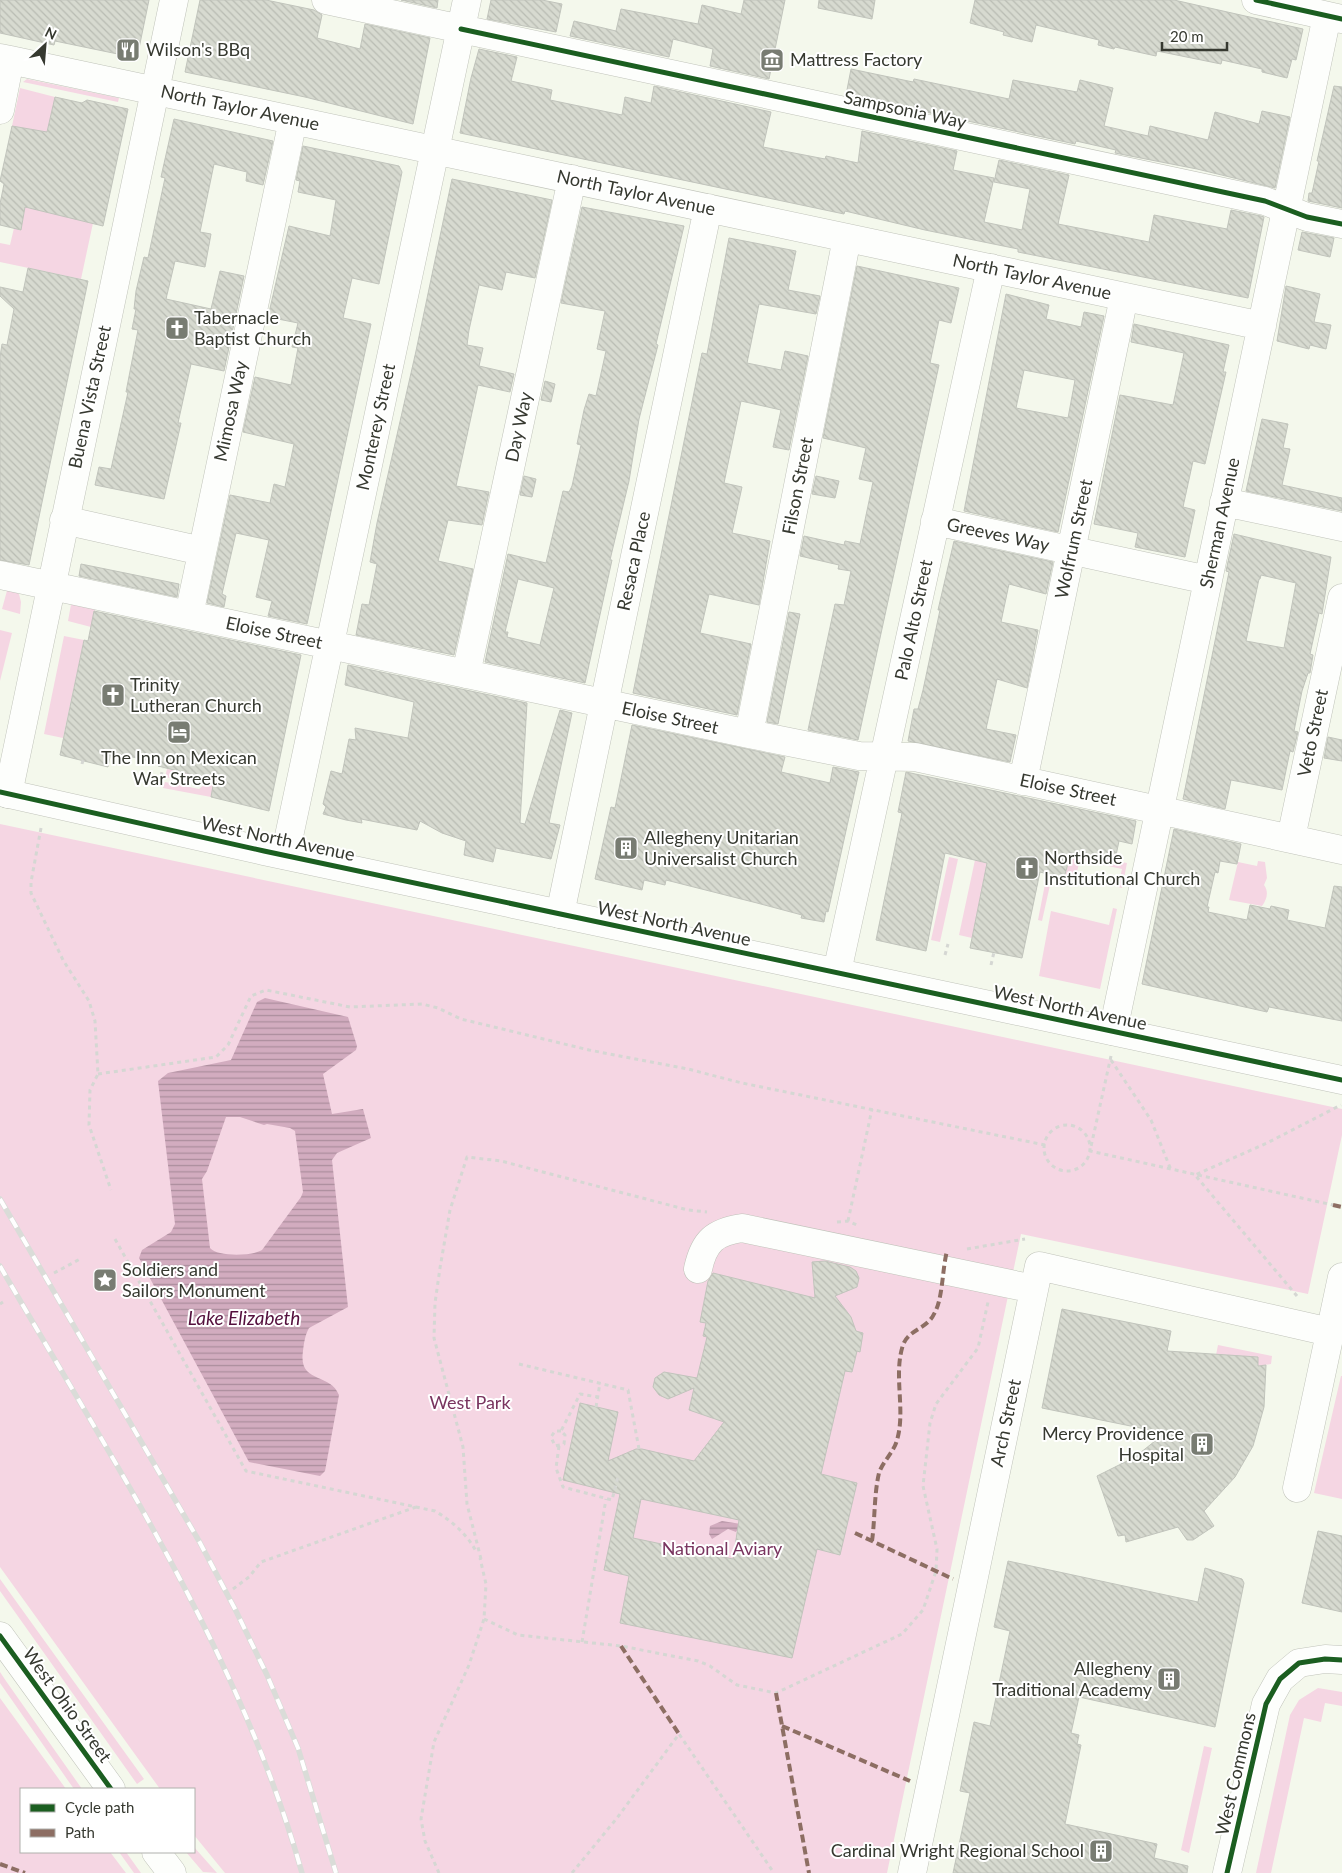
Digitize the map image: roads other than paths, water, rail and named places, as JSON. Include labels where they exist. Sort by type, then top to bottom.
[{"type":"street","name":"Buena Vista Street","points":[[4,793],[174,0]]},
{"type":"street","name":"Sampsonia Way","points":[[326,0],[1246,197],[1307,217],[1342,224]]},
{"type":"street","name":"Monterey Street","points":[[284,855],[467,0]]},
{"type":"street","points":[[1256,0],[1335,17]]},
{"type":"street","name":"Sherman Avenue","points":[[1111,1048],[1159,810],[1286,209],[1335,17]]},
{"type":"street","name":"North Taylor Avenue","points":[[5,59],[1262,326]]},
{"type":"street","points":[[0,110],[5,59]]},
{"type":"street","name":"Mimosa Way","points":[[189,615],[292,120]]},
{"type":"street","name":"Day Way","points":[[466,674],[572,179]]},
{"type":"street","name":"Resaca Place","points":[[560,914],[708,208]]},
{"type":"street","name":"Filson Street","points":[[749,734],[847,238]]},
{"type":"street","name":"Palo Alto Street","points":[[836,972],[991,268]]},
{"type":"street","name":"Wolfrum Street","points":[[1023,781],[1124,297]]},
{"type":"street","points":[[1224,502],[1342,527]]},
{"type":"street","points":[[64,520],[202,551]]},
{"type":"street","name":"Greeves Way","points":[[935,521],[1208,580]]},
{"type":"street","name":"Eloise Street","points":[[0,575],[749,734],[859,756],[915,757],[1342,850]]},
{"type":"street","name":"Veto Street","points":[[1291,838],[1342,598]]},
{"type":"street","name":"West North Avenue","points":[[4,793],[284,855],[836,972],[1111,1048],[1341,1093]]},
{"type":"street","points":[[698,1269],[707,1245],[716,1235],[742,1228],[1034,1289]]},
{"type":"street","name":"Arch Street","points":[[912,1873],[1039,1266],[1330,1332]]},
{"type":"street","points":[[1297,1488],[1342,1277]]},
{"type":"street","name":"West Ohio Street","points":[[0,1636],[109,1788]]},
{"type":"street","name":"West Commons","points":[[1227,1873],[1266,1704],[1280,1679],[1299,1663],[1325,1659],[1342,1660]]},
{"type":"street","points":[[157,1853],[172,1873]]},
{"type":"water","name":"Lake Elizabeth","points":[[265,998],[348,1017],[357,1046],[356,1050],[323,1074],[332,1114],[363,1109],[371,1138],[337,1153],[332,1160],[348,1307],[309,1328],[303,1351],[305,1369],[329,1383],[339,1395],[325,1471],[320,1476],[249,1462],[139,1258],[142,1250],[171,1232],[175,1224],[158,1081],[168,1073],[231,1060],[257,1002]],"holes":[[[226,1117],[240,1117],[264,1125],[290,1128],[295,1131],[303,1192],[262,1250],[235,1255],[220,1253],[210,1248],[202,1179],[207,1171]]]},
{"type":"water","points":[[722,1521],[741,1524],[736,1532],[728,1529],[712,1539],[709,1534],[710,1526]]},
{"type":"railway","points":[[0,1199],[199,1541],[235,1609],[267,1675],[298,1748],[336,1873]]},
{"type":"railway","points":[[0,1266],[129,1486],[209,1636],[245,1713],[276,1792],[302,1873]]},
{"type":"place","name":"Wilson's BBq","points":[[128,50]]},
{"type":"place","name":"Mattress Factory","points":[[772,60]]},
{"type":"place","name":"Tabernacle Baptist Church","points":[[177,328]]},
{"type":"place","name":"Trinity Lutheran Church","points":[[113,695]]},
{"type":"place","name":"The Inn on Mexican War Streets","points":[[179,732]]},
{"type":"place","name":"Allegheny Unitarian Universalist Church","points":[[626,848]]},
{"type":"place","name":"Northside Institutional Church","points":[[1027,868]]},
{"type":"place","name":"Soldiers and Sailors Monument","points":[[105,1280]]},
{"type":"place","name":"Mercy Providence Hospital","points":[[1202,1444]]},
{"type":"place","name":"Allegheny Traditional Academy","points":[[1169,1679]]},
{"type":"place","name":"Cardinal Wright Regional School","points":[[1101,1851]]},
{"type":"park label","name":"West Park","points":[[470,1403]]},
{"type":"park label","name":"National Aviary","points":[[722,1549]]}]
